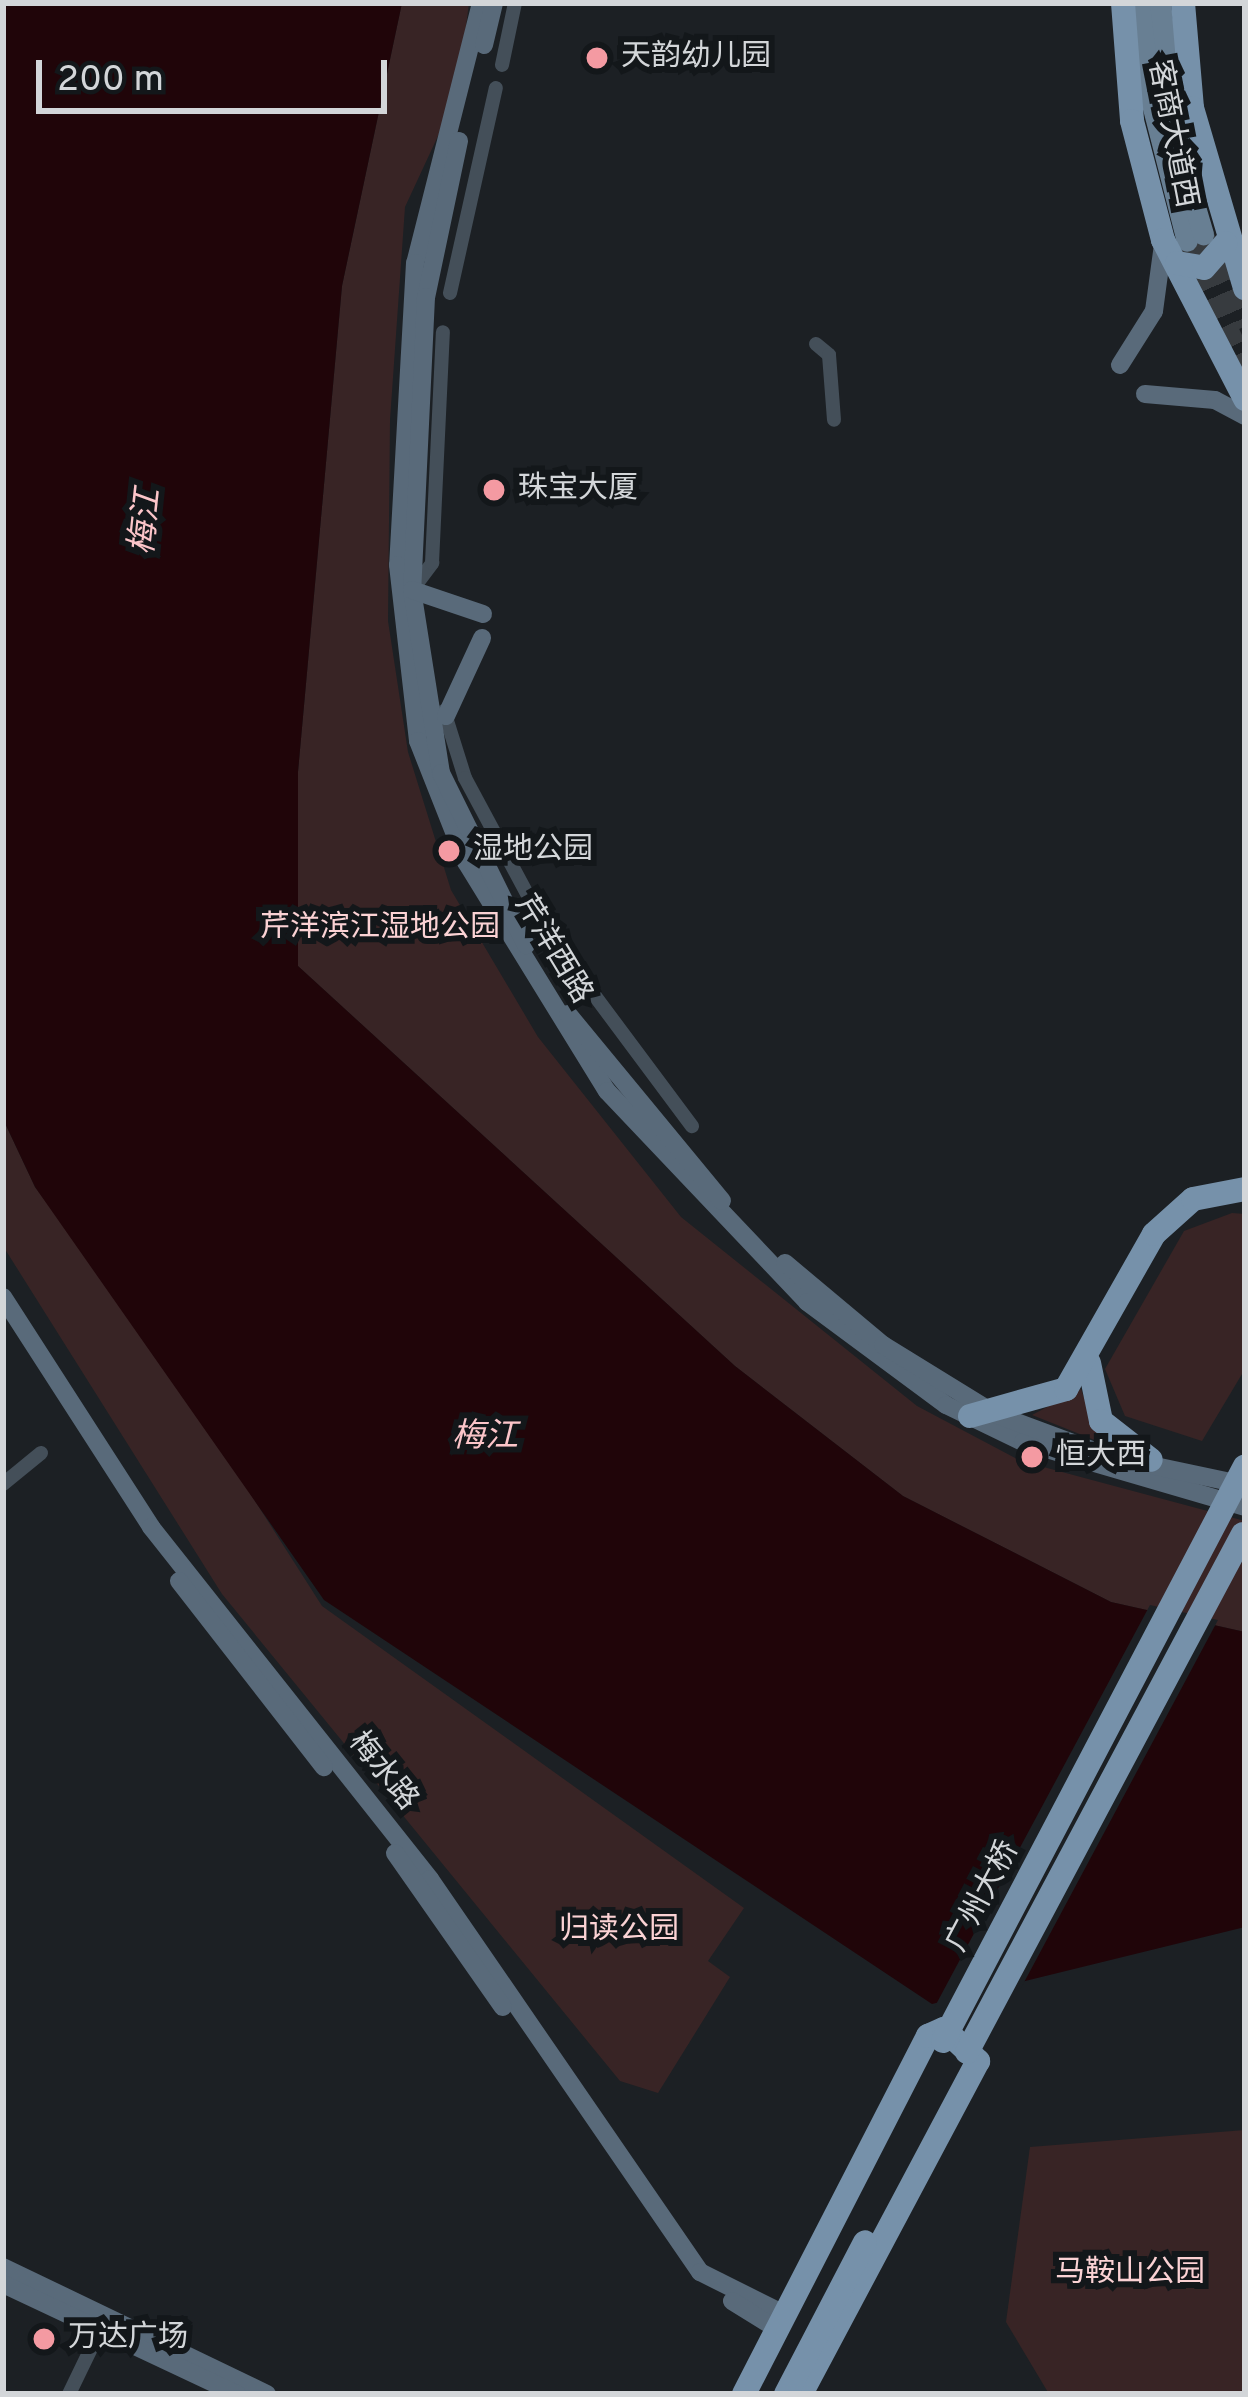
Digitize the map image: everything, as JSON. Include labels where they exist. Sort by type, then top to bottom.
[{"type":"highway","name":"客商大道西","points":[[1123,3],[1132,121],[1203,239],[1245,399]]},
{"type":"highway","points":[[1183,3],[1203,239],[1245,288]]},
{"type":"highway","points":[[978,1410],[1061,1375],[1156,1211],[1190,1184],[1245,1175]]},
{"type":"highway","points":[[978,1410],[1047,1401],[1089,1363],[1154,1234],[1193,1198],[1245,1189]]},
{"type":"highway","points":[[1089,1363],[1101,1421],[1151,1460]]},
{"type":"highway","name":"广州大桥","points":[[747,2394],[774,2355],[1245,1466]]},
{"type":"highway","name":"广州大桥","points":[[799,2382],[1244,1514]]},
{"type":"highway","points":[[747,2394],[766,2313],[928,2036],[944,2029],[975,2047],[978,2061],[799,2382],[786,2394]]},
{"type":"main road","name":"芹洋西路","points":[[481,3],[412,292],[400,606],[432,788],[542,996],[607,1090],[807,1303],[978,1410],[1091,1467],[1244,1514]]},
{"type":"main road","name":"芹洋西路","points":[[494,3],[432,252],[412,590],[441,773],[558,999],[622,1089],[800,1278],[978,1410],[1108,1456],[1151,1460],[1245,1485]]},
{"type":"main road","points":[[1144,3],[1152,104],[1203,239]]},
{"type":"main road","points":[[1120,364],[1203,239],[1172,115],[1160,3]]},
{"type":"main road","points":[[1145,394],[1215,400],[1245,416]]},
{"type":"main road","points":[[412,590],[483,614]]},
{"type":"main road","points":[[444,710],[482,638]]},
{"type":"main road","name":"梅水路","points":[[5,1308],[151,1527],[430,1879],[700,2272],[766,2313]]},
{"type":"main road","points":[[3,2267],[267,2394]]},
{"type":"main road","points":[[3,2284],[237,2394]]},
{"type":"street","points":[[502,64],[515,3]]},
{"type":"street","points":[[450,293],[496,88]]},
{"type":"street","points":[[412,590],[431,562],[443,332]]},
{"type":"street","points":[[817,344],[829,355],[834,420]]},
{"type":"street","points":[[444,710],[465,778],[548,933],[692,1126]]},
{"type":"street","points":[[3,1484],[41,1453]]},
{"type":"street","points":[[69,2394],[97,2336]]},
{"type":"green space","name":"芹洋滨江湿地公园","points":[[402,3],[469,3],[457,95],[405,207],[390,420],[388,621],[408,752],[451,890],[538,1037],[681,1217],[917,1406],[1021,1461],[1245,1521],[1245,1632],[1111,1602],[903,1496],[735,1366],[298,966],[298,772],[342,286]]},
{"type":"green space","name":"归读公园","points":[[3,1119],[35,1187],[167,1363],[322,1606],[744,1908],[708,1961],[730,1977],[658,2093],[620,2081],[222,1594],[3,1246]]},
{"type":"green space","points":[[1232,1213],[1245,1214],[1245,1369],[1202,1441],[1125,1416],[1105,1369],[1184,1231]]},
{"type":"green space","points":[[1081,1389],[1091,1418],[1107,1445],[1032,1415]]},
{"type":"green space","name":"马鞍山公园","points":[[1245,2130],[1245,2394],[1049,2394],[1006,2322],[1030,2147]]},
{"type":"water","name":"梅江","points":[[3,3],[402,3],[342,286],[298,772],[298,966],[735,1366],[903,1496],[1111,1602],[1245,1632],[1245,1927],[932,2004],[324,1600],[35,1187],[3,1119]]},
{"type":"pier","points":[[1150,1605],[1218,1620],[1021,1988],[933,2010]]},
{"type":"tunnel","points":[[1203,234],[1245,326]]},
{"type":"tunnel","points":[[1187,241],[1245,366]]},
{"type":"place","name":"天韵幼儿园","points":[[597,58]]},
{"type":"place","name":"珠宝大厦","points":[[494,490]]},
{"type":"place","name":"湿地公园","points":[[449,851]]},
{"type":"place","name":"恒大西","points":[[1032,1457]]},
{"type":"place","name":"万达广场","points":[[44,2339]]}]
